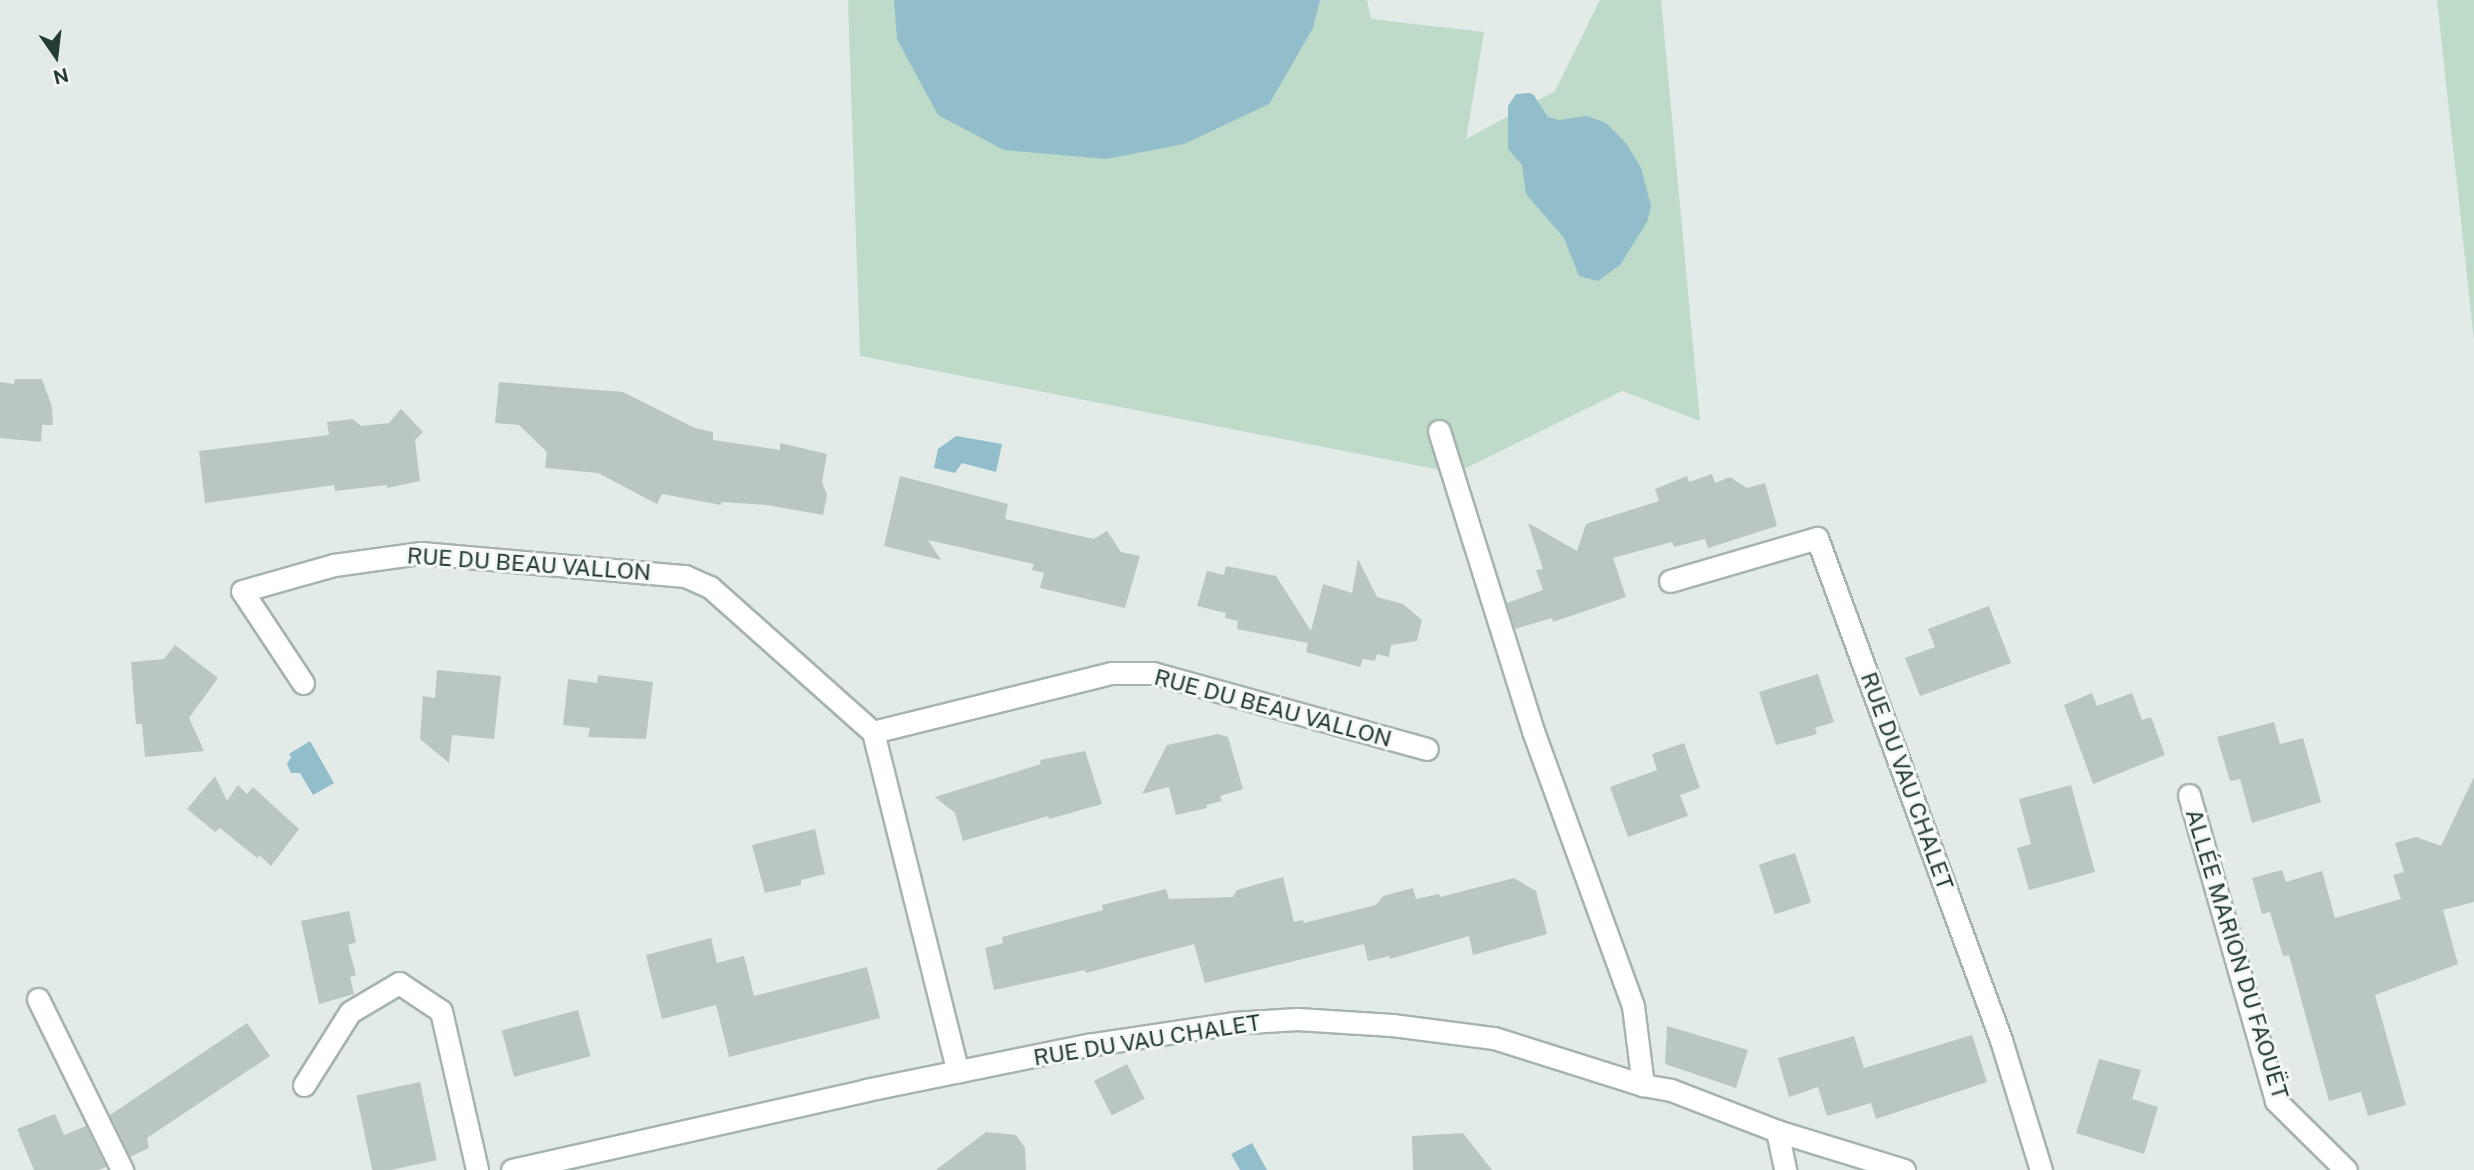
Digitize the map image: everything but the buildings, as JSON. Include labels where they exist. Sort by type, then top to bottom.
[{"type":"street","points":[[1439,431],[1533,731],[1633,1006],[1643,1085]]},
{"type":"street","name":"RUE DU VAU CHALET","points":[[1670,581],[1818,538],[2001,1040],[2041,1170]]},
{"type":"street","name":"RUE DU BEAU VALLON","points":[[303,683],[242,591],[334,565],[397,555],[455,555],[685,576],[697,580],[731,603],[873,732],[1112,673],[1153,673],[1427,750]]},
{"type":"street","points":[[873,732],[958,1072]]},
{"type":"street","name":"ALLÉE MARION DU FAOUËT","points":[[2189,795],[2276,1101],[2346,1170]]},
{"type":"street","points":[[304,1085],[351,1012],[399,983],[441,1011],[477,1170]]},
{"type":"street","points":[[38,999],[122,1170]]},
{"type":"street","name":"RUE DU VAU CHALET","points":[[512,1170],[1088,1045],[1233,1023],[1297,1019],[1392,1024],[1494,1038],[1643,1085],[1680,1093],[1777,1130],[1904,1170]]},
{"type":"street","points":[[1777,1130],[1785,1170]]},
{"type":"green space","points":[[848,0],[1367,0],[1371,19],[1484,32],[1466,139],[1555,91],[1600,0],[1661,0],[1700,421],[1622,391],[1456,473],[860,356]]},
{"type":"green space","points":[[2437,0],[2474,0],[2474,340]]},
{"type":"water","points":[[894,0],[1320,0],[1313,28],[1269,104],[1184,144],[1106,159],[1004,150],[938,115],[897,39]]},
{"type":"water","points":[[1516,94],[1533,94],[1548,117],[1559,120],[1587,116],[1606,123],[1626,143],[1641,168],[1651,206],[1647,222],[1620,265],[1598,281],[1579,276],[1564,238],[1526,194],[1522,165],[1508,149],[1508,106]]},
{"type":"water","points":[[956,436],[1002,444],[996,472],[962,463],[955,473],[934,468],[938,449]]},
{"type":"water","points":[[310,741],[334,783],[313,795],[300,773],[291,773],[287,764],[291,757],[289,754]]},
{"type":"water","points":[[1252,1143],[1267,1170],[1240,1170],[1231,1154]]}]
